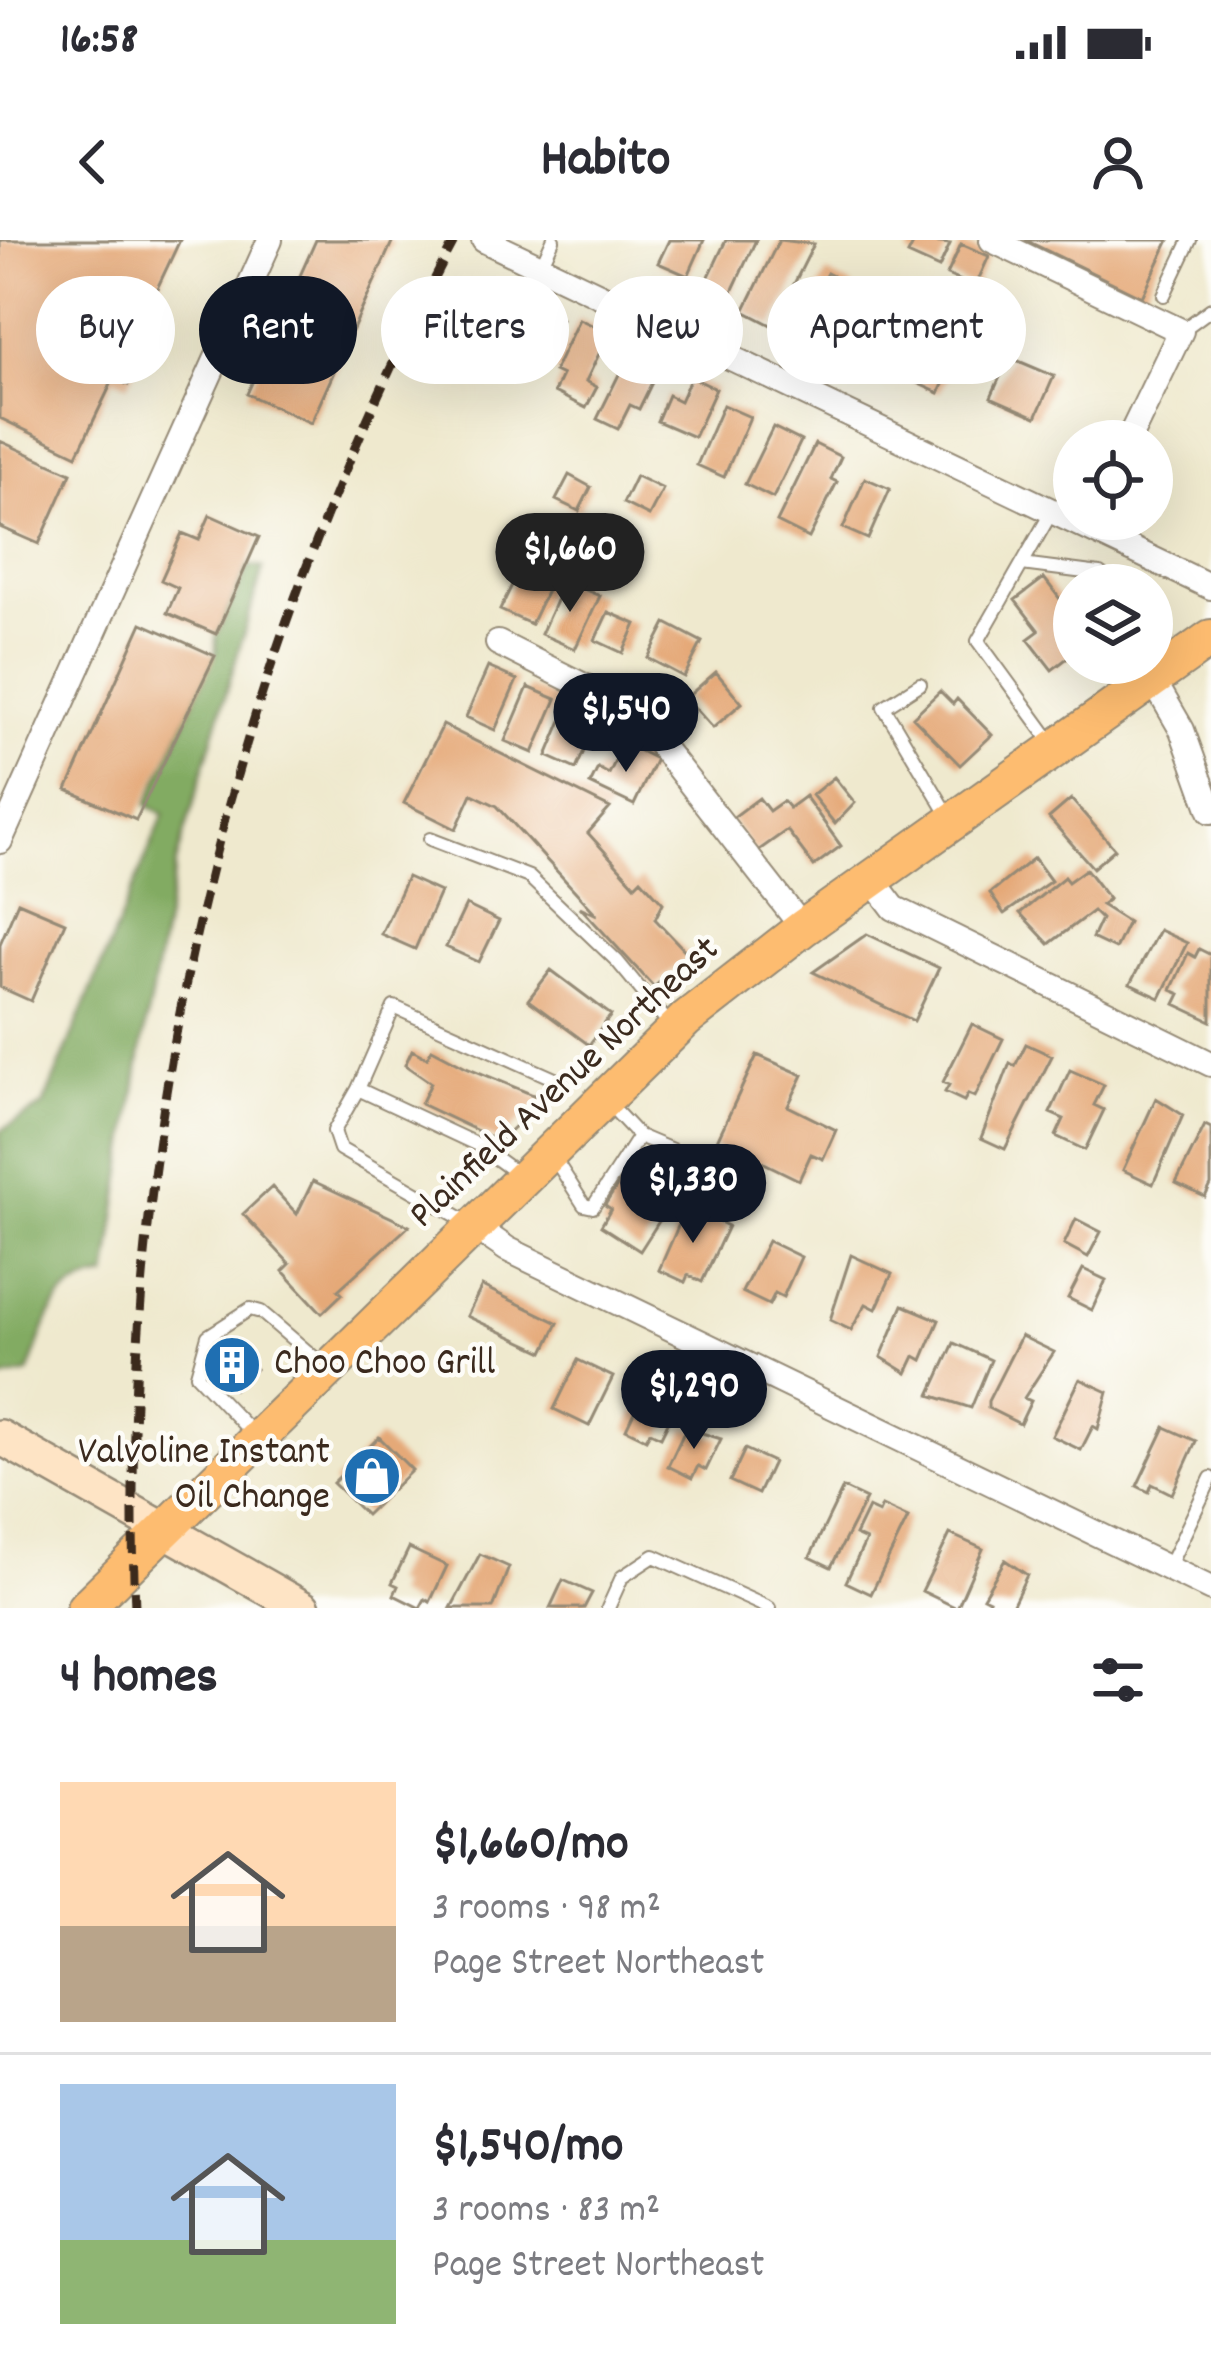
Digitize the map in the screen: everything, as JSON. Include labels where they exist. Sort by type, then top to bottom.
[{"type":"main road","name":"Plainfield Avenue Northeast","points":[[1173,655],[1211,638]]},
{"type":"main road","name":"Plainfield Avenue Northeast","points":[[85,1608],[674,1030],[803,928],[1057,748],[1132,684]]},
{"type":"main road","points":[[0,1437],[303,1608]]},
{"type":"street","points":[[0,841],[270,240]]},
{"type":"street","points":[[484,240],[1051,513]]},
{"type":"street","points":[[992,240],[1181,331],[1137,420]]},
{"type":"street","points":[[1118,540],[1211,587]]},
{"type":"street","points":[[497,643],[634,711],[803,928]]},
{"type":"street","points":[[1169,684],[1201,758],[1211,811]]},
{"type":"street","points":[[872,879],[894,908],[1211,1064]]},
{"type":"street","points":[[475,1227],[507,1249],[1211,1589]]},
{"type":"lane","points":[[541,266],[554,240]]},
{"type":"lane","points":[[1164,295],[1190,240]]},
{"type":"lane","points":[[1181,331],[1211,309]]},
{"type":"lane","points":[[1051,513],[978,641],[1057,748]]},
{"type":"lane","points":[[1022,564],[1053,568]]},
{"type":"lane","points":[[920,684],[884,706],[953,822]]},
{"type":"lane","points":[[430,839],[530,877],[617,961],[674,1030]]},
{"type":"lane","points":[[475,1227],[340,1149],[334,1131],[394,1007],[566,1084]]},
{"type":"lane","points":[[358,1089],[478,1145],[523,1178]]},
{"type":"lane","points":[[603,1098],[639,1136],[724,1172]]},
{"type":"lane","points":[[550,1151],[584,1204],[593,1207],[639,1136]]},
{"type":"lane","points":[[258,1439],[197,1376],[208,1336],[250,1309],[261,1312],[329,1369]]},
{"type":"lane","points":[[1168,1568],[1211,1478]]},
{"type":"lane","points":[[608,1608],[622,1577],[636,1562],[654,1556],[769,1608]]},
{"type":"green space","points":[[249,566],[263,568],[177,859],[142,1043],[107,1277],[73,1288],[62,1298],[46,1323],[28,1373],[0,1379],[0,1131],[43,1106],[164,814],[147,805],[216,653],[216,636]]},
{"type":"building","points":[[0,240],[180,240],[163,276],[36,276],[36,384],[111,384],[77,455],[0,418]]},
{"type":"building","points":[[316,240],[393,240],[357,320],[357,276],[300,276]]},
{"type":"building","points":[[669,240],[704,240],[688,276],[658,263]]},
{"type":"building","points":[[726,240],[756,240],[739,276],[709,276]]},
{"type":"building","points":[[779,240],[814,244],[798,276],[767,276],[767,323],[744,311]]},
{"type":"building","points":[[915,240],[950,244],[939,268],[908,254]]},
{"type":"building","points":[[1025,240],[1169,240],[1142,297]]},
{"type":"building","points":[[961,244],[989,256],[980,276],[947,275]]},
{"type":"building","points":[[579,319],[593,326],[593,366],[586,381],[597,387],[586,408],[554,392],[558,384],[569,384],[569,340]]},
{"type":"building","points":[[1026,364],[1054,376],[1036,417],[991,397],[997,384],[1026,384]]},
{"type":"building","points":[[251,384],[328,384],[311,423],[247,394]]},
{"type":"building","points":[[614,384],[651,384],[639,409],[630,405],[618,429],[597,419]]},
{"type":"building","points":[[688,384],[716,389],[694,437],[657,421],[668,395],[680,401]]},
{"type":"building","points":[[919,384],[943,384],[939,393]]},
{"type":"building","points":[[723,405],[750,417],[724,477],[697,465]]},
{"type":"building","points":[[773,427],[801,441],[773,498],[745,484]]},
{"type":"building","points":[[0,441],[71,473],[39,544],[0,527]]},
{"type":"building","points":[[815,444],[841,457],[831,479],[837,482],[809,538],[777,522]]},
{"type":"building","points":[[569,475],[591,487],[579,511],[556,500]]},
{"type":"building","points":[[636,476],[663,489],[649,516],[623,503]]},
{"type":"building","points":[[865,478],[890,489],[868,539],[843,528]]},
{"type":"building","points":[[210,515],[259,537],[216,634],[167,613],[178,588],[161,580],[182,533],[199,540]]},
{"type":"building","points":[[523,562],[554,576],[531,624],[500,610]]},
{"type":"building","points":[[1044,578],[1053,590],[1052,670],[1028,639],[1039,631],[1015,600]]},
{"type":"building","points":[[565,581],[600,596],[575,649],[541,634]]},
{"type":"building","points":[[608,612],[636,624],[623,653],[595,640]]},
{"type":"building","points":[[142,623],[215,656],[136,820],[67,790]]},
{"type":"building","points":[[666,623],[702,642],[684,677],[648,658]]},
{"type":"building","points":[[488,667],[517,680],[495,730],[466,717]]},
{"type":"building","points":[[716,672],[742,703],[713,728],[686,698]]},
{"type":"building","points":[[528,687],[556,699],[533,753],[505,741]]},
{"type":"building","points":[[940,691],[953,704],[957,699],[992,735],[960,765],[913,717]]},
{"type":"building","points":[[572,697],[602,710],[576,769],[547,756]]},
{"type":"building","points":[[443,725],[610,808],[588,833],[635,885],[641,879],[663,903],[655,919],[689,955],[654,987],[580,907],[597,915],[497,806],[472,794],[456,829],[404,803]]},
{"type":"building","points":[[624,743],[656,759],[634,805],[590,784],[598,768],[609,774]]},
{"type":"building","points":[[834,777],[855,803],[835,824],[812,795]]},
{"type":"building","points":[[805,796],[841,846],[814,866],[787,830],[755,853],[731,819],[759,798],[769,811],[783,801],[789,808]]},
{"type":"building","points":[[1071,799],[1115,849],[1093,868],[1049,818]]},
{"type":"building","points":[[1034,858],[1051,881],[1004,914],[990,893]]},
{"type":"building","points":[[1086,869],[1109,899],[1101,905],[1128,922],[1115,949],[1092,938],[1101,919],[1093,911],[1049,944],[1020,913],[1064,877],[1068,882]]},
{"type":"building","points":[[407,877],[440,892],[415,949],[381,934]]},
{"type":"building","points":[[18,902],[65,922],[31,1001],[0,987],[0,944]]},
{"type":"building","points":[[466,905],[499,921],[479,962],[446,947]]},
{"type":"building","points":[[1159,930],[1187,943],[1160,998],[1130,984]]},
{"type":"building","points":[[867,934],[939,968],[914,1021],[813,972]]},
{"type":"building","points":[[1199,949],[1211,955],[1211,1021],[1175,1004],[1180,994],[1171,990],[1188,953],[1195,957]]},
{"type":"building","points":[[551,970],[611,1015],[589,1045],[528,1000]]},
{"type":"building","points":[[972,1024],[1003,1039],[975,1097],[968,1094],[964,1101],[945,1092],[949,1085],[943,1082]]},
{"type":"building","points":[[1026,1044],[1052,1056],[1005,1149],[981,1138],[1010,1063],[1015,1066]]},
{"type":"building","points":[[432,1049],[543,1099],[499,1141],[421,1104],[431,1083],[405,1065],[412,1050],[427,1058]]},
{"type":"building","points":[[757,1055],[803,1075],[788,1106],[836,1130],[823,1159],[811,1154],[799,1180],[762,1162],[758,1169],[714,1147]]},
{"type":"building","points":[[1070,1070],[1104,1085],[1094,1105],[1104,1110],[1085,1150],[1056,1136],[1064,1119],[1050,1113]]},
{"type":"building","points":[[1156,1098],[1183,1115],[1153,1184],[1123,1170]]},
{"type":"building","points":[[1205,1125],[1211,1128],[1211,1185],[1205,1197],[1176,1183]]},
{"type":"building","points":[[640,1165],[679,1190],[640,1251],[601,1226],[611,1209],[605,1205],[622,1178],[629,1182]]},
{"type":"building","points":[[313,1181],[409,1226],[338,1290],[342,1294],[322,1313],[283,1271],[290,1264],[243,1214],[272,1187],[297,1214]]},
{"type":"building","points":[[687,1206],[728,1226],[702,1282],[688,1275],[685,1282],[659,1270]]},
{"type":"building","points":[[1076,1219],[1101,1232],[1088,1257],[1064,1244]]},
{"type":"building","points":[[768,1241],[801,1257],[783,1297],[775,1293],[769,1305],[742,1292]]},
{"type":"building","points":[[851,1255],[892,1274],[876,1309],[866,1304],[851,1330],[830,1320]]},
{"type":"building","points":[[1083,1269],[1106,1280],[1092,1310],[1068,1298]]},
{"type":"building","points":[[482,1286],[558,1323],[544,1352],[467,1316]]},
{"type":"building","points":[[903,1305],[939,1320],[922,1360],[915,1356],[907,1373],[881,1357]]},
{"type":"building","points":[[1021,1336],[1054,1352],[1024,1398],[1031,1401],[1020,1424],[988,1408],[988,1401]]},
{"type":"building","name":"Choo Choo Grill","points":[[229,1340],[256,1369],[234,1389],[208,1360]]},
{"type":"building","points":[[954,1343],[991,1360],[971,1408],[930,1395]]},
{"type":"building","points":[[578,1360],[613,1377],[589,1426],[554,1409]]},
{"type":"building","points":[[1080,1379],[1108,1392],[1098,1429],[1093,1426],[1081,1450],[1052,1436]]},
{"type":"building","points":[[654,1388],[679,1400],[661,1437],[650,1432],[646,1439],[626,1429],[634,1412],[641,1415]]},
{"type":"building","points":[[1165,1427],[1196,1441],[1172,1494],[1152,1484],[1149,1492],[1137,1486]]},
{"type":"building","points":[[686,1428],[721,1439],[706,1470],[698,1466],[692,1478],[668,1466]]},
{"type":"building","name":"Valvoline Instant Oil Change","points":[[379,1437],[412,1470],[366,1515],[333,1483]]},
{"type":"building","points":[[745,1449],[773,1462],[758,1494],[730,1481]]},
{"type":"building","points":[[843,1488],[866,1499],[831,1567],[810,1557]]},
{"type":"building","points":[[882,1506],[908,1518],[871,1594],[846,1582],[866,1540],[855,1535],[868,1508],[879,1513]]},
{"type":"building","points":[[950,1534],[983,1549],[957,1608],[922,1591]]},
{"type":"building","points":[[409,1548],[447,1566],[430,1602],[425,1599],[420,1608],[394,1595],[398,1586],[392,1583]]},
{"type":"building","points":[[480,1554],[509,1567],[493,1608],[451,1608]]},
{"type":"building","points":[[1005,1560],[1027,1575],[1011,1608],[985,1608],[989,1600],[983,1597]]},
{"type":"building","points":[[563,1580],[592,1593],[584,1608],[550,1608]]},
{"type":"railway","points":[[135,1608],[134,1429],[145,1252],[169,1076],[204,903],[250,732],[307,565],[376,400],[455,240]]},
{"type":"place","name":"Choo Choo Grill","points":[[232,1365]]},
{"type":"place","name":"Valvoline Instant Oil Change","points":[[372,1476]]}]
